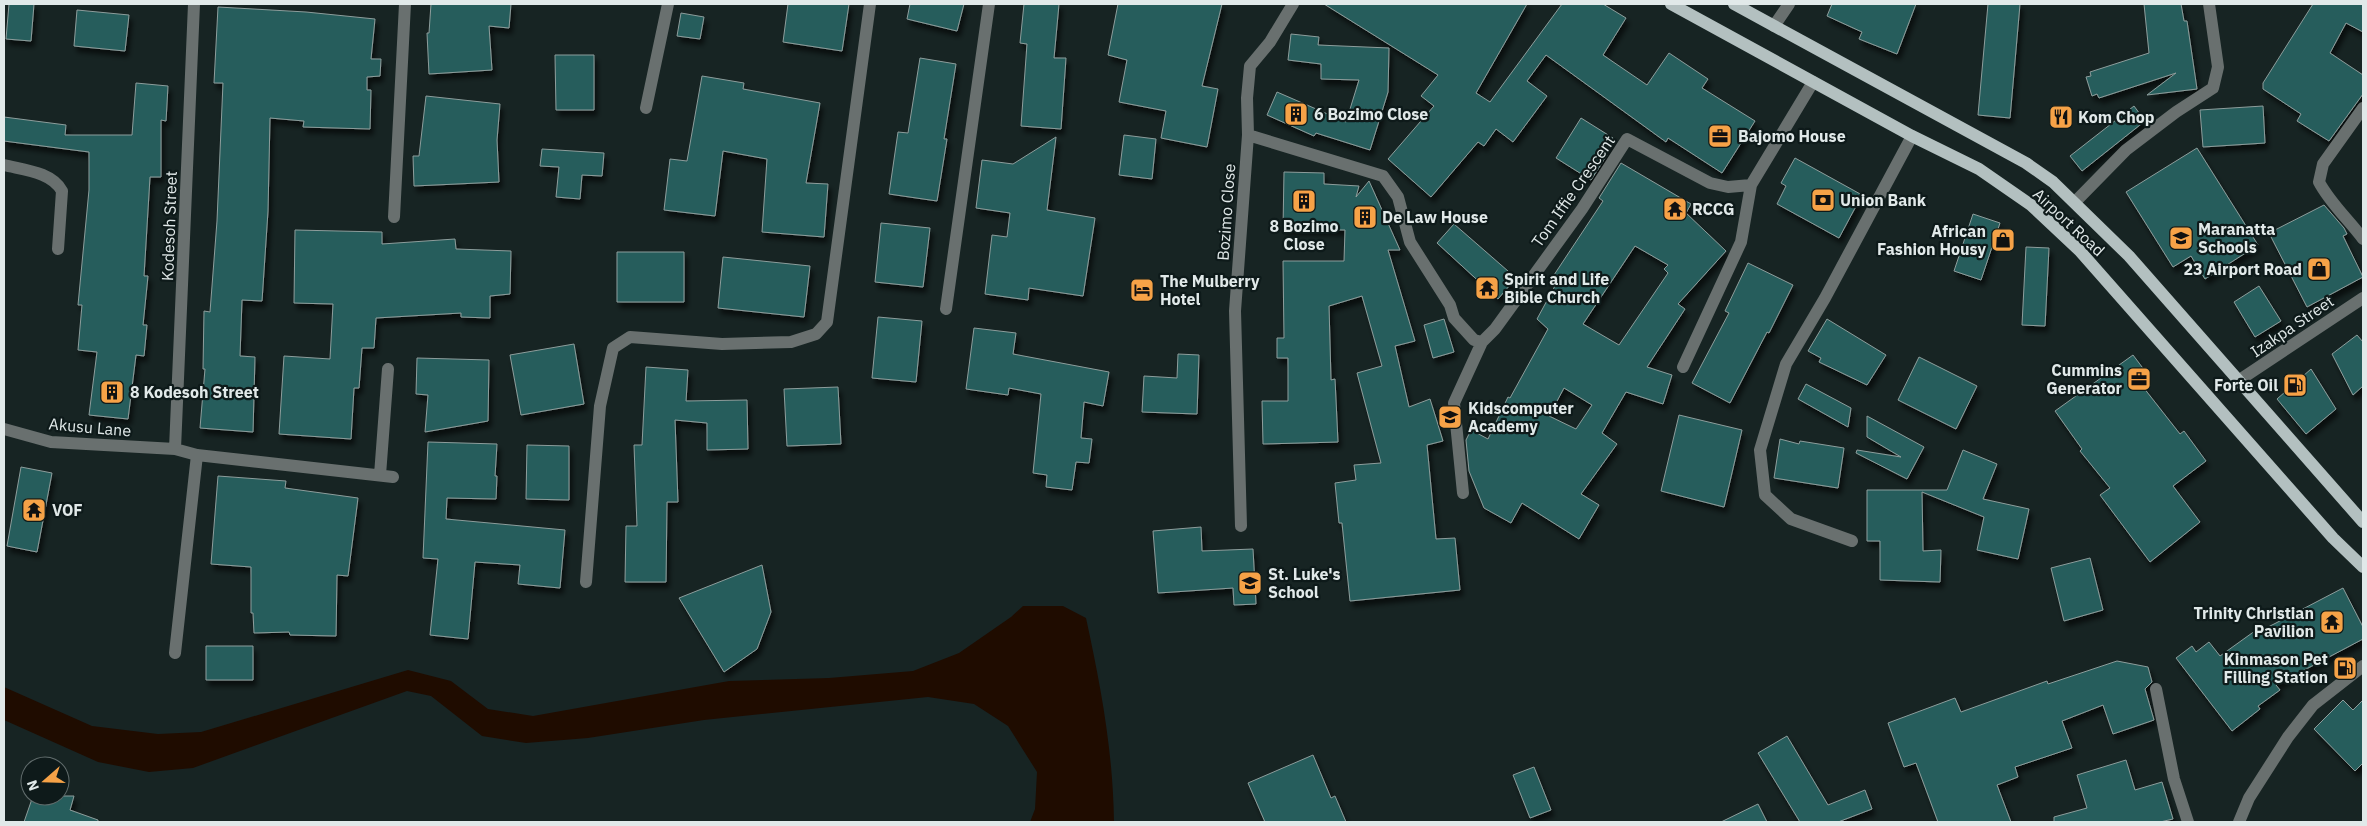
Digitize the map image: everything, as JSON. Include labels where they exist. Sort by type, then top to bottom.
[{"type":"main road","name":"Airport Road","points":[[1671,4],[1912,136],[1979,169],[2031,205],[2080,250],[2333,538],[2363,566]]},
{"type":"main road","name":"Airport Road","points":[[1734,4],[2026,163],[2053,182],[2128,256],[2363,522]]},
{"type":"street","name":"Kodesoh Street","points":[[175,449],[194,4]]},
{"type":"street","points":[[394,217],[405,4]]},
{"type":"street","points":[[646,108],[668,4]]},
{"type":"street","points":[[586,582],[600,406],[613,348],[630,337],[722,344],[791,342],[816,334],[827,322],[870,4]]},
{"type":"street","points":[[946,309],[989,4]]},
{"type":"street","name":"Bozimo Close","points":[[1241,526],[1235,311],[1248,135],[1246,98],[1250,66],[1270,42],[1293,4]]},
{"type":"street","points":[[1774,26],[1789,4]]},
{"type":"street","points":[[2075,202],[2126,150],[2176,112],[2212,88],[2218,67],[2209,4]]},
{"type":"street","points":[[1683,367],[1742,242],[1751,185],[1813,82]]},
{"type":"street","points":[[2363,108],[2323,164],[2319,182],[2326,195],[2346,216],[2363,239]]},
{"type":"street","points":[[1248,135],[1383,176],[1398,197],[1410,242],[1450,305],[1454,318],[1474,340],[1482,342]]},
{"type":"street","points":[[1852,541],[1791,519],[1765,495],[1760,450],[1786,364],[1825,298],[1912,136]]},
{"type":"street","name":"Tom Iffie Crescent","points":[[1463,493],[1454,403],[1482,342],[1495,329],[1582,209],[1626,139],[1710,182],[1728,187],[1751,185]]},
{"type":"street","points":[[4,165],[50,177],[59,184],[62,191],[58,249]]},
{"type":"street","name":"Izakpa Street","points":[[2238,381],[2363,298]]},
{"type":"street","points":[[380,475],[388,369]]},
{"type":"street","name":"Akusu Lane","points":[[4,429],[51,442],[175,449],[197,456],[394,477]]},
{"type":"street","points":[[175,653],[197,456]]},
{"type":"street","points":[[2239,822],[2249,798],[2288,737],[2313,705],[2363,666]]},
{"type":"street","points":[[2156,689],[2174,779],[2188,822]]},
{"type":"shaded area","points":[[1023,606],[1063,606],[1086,618],[1097,669],[1109,744],[1114,822],[1030,822],[1035,809],[1037,772],[1008,726],[974,704],[928,697],[704,720],[588,738],[526,743],[482,736],[431,696],[407,691],[193,768],[149,772],[98,762],[4,720],[4,687],[92,726],[158,734],[201,732],[408,670],[451,681],[488,709],[533,716],[729,681],[829,678],[913,671],[959,653],[1011,617]]},
{"type":"building","points":[[9,4],[34,4],[31,41],[6,39]]},
{"type":"building","points":[[431,4],[511,4],[509,28],[489,26],[492,70],[429,74],[427,33],[429,33]]},
{"type":"building","points":[[788,4],[849,4],[842,51],[783,42]]},
{"type":"building","points":[[910,4],[964,4],[957,31],[907,19]]},
{"type":"building","points":[[1024,4],[1059,4],[1054,58],[1066,58],[1061,129],[1021,126],[1027,44],[1020,43]]},
{"type":"building","points":[[1118,4],[1222,4],[1202,86],[1218,89],[1207,147],[1161,138],[1166,111],[1119,102],[1127,60],[1108,55]]},
{"type":"building","points":[[1324,4],[1527,4],[1476,93],[1490,102],[1562,4],[1603,4],[1626,18],[1603,55],[1647,85],[1669,53],[1708,79],[1702,88],[1755,121],[1722,173],[1668,138],[1666,142],[1546,55],[1527,81],[1547,96],[1513,142],[1496,129],[1484,146],[1478,142],[1431,197],[1388,159],[1434,106],[1421,96],[1438,75]]},
{"type":"building","points":[[1832,4],[1916,4],[1897,54],[1859,39],[1862,32],[1827,16]]},
{"type":"building","points":[[1988,4],[2020,4],[2010,118],[1978,115]]},
{"type":"building","points":[[2144,4],[2181,4],[2184,21],[2187,21],[2197,89],[2147,95],[2176,73],[2099,98],[2097,94],[2092,96],[2086,77],[2091,76],[2090,72],[2149,53]]},
{"type":"building","points":[[2313,4],[2363,4],[2363,32],[2346,23],[2330,53],[2363,75],[2363,94],[2329,141],[2297,121],[2301,114],[2263,89],[2263,83]]},
{"type":"building","points":[[218,7],[306,12],[375,19],[371,59],[381,59],[380,76],[367,77],[367,90],[371,90],[370,129],[303,127],[304,121],[270,118],[268,211],[262,301],[242,300],[240,356],[255,357],[253,432],[200,428],[205,369],[203,369],[204,311],[210,312],[217,221],[223,83],[214,83]]},
{"type":"building","points":[[77,10],[129,15],[125,51],[74,46]]},
{"type":"building","points":[[681,13],[704,17],[700,39],[677,36]]},
{"type":"building","points":[[1291,34],[1319,37],[1318,45],[1389,48],[1388,92],[1370,150],[1316,133],[1314,136],[1267,115],[1277,92],[1346,122],[1359,80],[1321,79],[1321,64],[1288,60]]},
{"type":"building","points":[[555,55],[594,55],[594,110],[556,110]]},
{"type":"building","points":[[920,58],[956,64],[944,139],[947,139],[937,201],[889,194],[898,132],[908,133]]},
{"type":"building","points":[[702,76],[744,83],[743,89],[820,103],[806,183],[828,184],[824,237],[762,232],[767,159],[723,151],[715,216],[664,210],[670,159],[687,161]]},
{"type":"building","points":[[136,83],[168,86],[166,121],[161,120],[161,177],[150,177],[144,276],[148,276],[143,325],[147,325],[144,356],[136,355],[128,419],[89,415],[97,352],[78,350],[82,305],[78,305],[89,190],[89,152],[4,141],[4,117],[66,125],[65,135],[132,135]]},
{"type":"building","points":[[426,96],[500,104],[497,140],[499,182],[414,186],[413,156],[419,156]]},
{"type":"building","points":[[2134,106],[2145,121],[2082,171],[2070,156]]},
{"type":"building","points":[[2263,106],[2265,143],[2203,147],[2200,110]]},
{"type":"building","points":[[1581,118],[1613,138],[1604,153],[1607,155],[1591,180],[1556,158]]},
{"type":"building","points":[[1124,135],[1156,139],[1152,179],[1119,175]]},
{"type":"building","points":[[1056,137],[1047,210],[1095,218],[1083,296],[1029,288],[1028,300],[985,294],[992,235],[1007,237],[1010,213],[976,208],[982,160],[1013,164]]},
{"type":"building","points":[[2197,148],[2258,245],[2205,279],[2191,256],[2173,267],[2126,192]]},
{"type":"building","points":[[542,149],[604,153],[602,176],[582,175],[580,199],[556,197],[559,167],[540,166]]},
{"type":"building","points":[[1795,158],[1862,195],[1839,238],[1777,204],[1786,186],[1781,183]]},
{"type":"building","points":[[1621,163],[1691,204],[1686,213],[1726,251],[1678,304],[1685,309],[1647,367],[1672,375],[1663,404],[1626,392],[1602,433],[1617,444],[1581,494],[1599,505],[1579,539],[1522,503],[1511,523],[1484,508],[1469,471],[1466,440],[1471,430],[1488,439],[1508,397],[1510,398],[1548,329],[1537,319],[1556,284],[1550,281],[1603,201],[1599,198]],"holes":[[[1635,246],[1668,265],[1664,269],[1668,273],[1619,345],[1583,324]],[[1564,388],[1592,405],[1576,429],[1549,416]]]},
{"type":"building","points":[[1284,172],[1324,173],[1324,184],[1359,186],[1356,197],[1369,181],[1400,250],[1388,250],[1415,341],[1395,346],[1409,407],[1430,399],[1443,441],[1427,445],[1436,539],[1455,538],[1460,590],[1350,601],[1342,523],[1339,523],[1335,483],[1356,480],[1354,465],[1381,463],[1357,373],[1382,366],[1362,296],[1329,306],[1331,380],[1335,379],[1338,442],[1263,444],[1262,401],[1288,401],[1288,358],[1277,358],[1277,338],[1284,338],[1283,261],[1344,261],[1345,230],[1283,229]]},
{"type":"building","points":[[2324,205],[2344,228],[2347,234],[2343,236],[2363,277],[2307,307],[2269,233]]},
{"type":"building","points":[[1973,214],[2000,223],[1981,280],[1954,271]]},
{"type":"building","points":[[881,223],[930,228],[923,287],[875,282]]},
{"type":"building","points":[[1454,224],[1516,278],[1498,299],[1437,243]]},
{"type":"building","points":[[295,230],[382,232],[382,244],[455,239],[456,249],[511,251],[510,294],[490,296],[490,318],[461,317],[461,313],[376,318],[374,348],[362,348],[359,388],[354,388],[351,439],[279,434],[284,356],[330,359],[333,304],[294,303]]},
{"type":"building","points":[[2026,247],[2049,248],[2045,326],[2022,325]]},
{"type":"building","points":[[617,252],[684,252],[684,302],[617,302]]},
{"type":"building","points":[[723,257],[810,266],[804,317],[718,308]]},
{"type":"building","points":[[1748,263],[1793,285],[1730,403],[1692,383],[1729,313],[1725,311]]},
{"type":"building","points":[[2259,286],[2281,321],[2255,337],[2234,302]]},
{"type":"building","points":[[878,317],[922,321],[916,382],[872,378]]},
{"type":"building","points":[[1444,319],[1454,352],[1433,358],[1424,325]]},
{"type":"building","points":[[1827,319],[1886,355],[1867,385],[1819,362],[1821,358],[1808,351]]},
{"type":"building","points":[[974,328],[1016,333],[1013,354],[1109,372],[1103,406],[1084,402],[1081,438],[1092,439],[1089,463],[1076,462],[1072,490],[1046,487],[1047,475],[1033,473],[1041,394],[1009,388],[1008,395],[966,389]]},
{"type":"building","points":[[2357,335],[2363,342],[2363,386],[2353,395],[2332,354]]},
{"type":"building","points":[[574,344],[584,404],[521,415],[510,355]]},
{"type":"building","points":[[1178,354],[1199,355],[1197,414],[1142,412],[1144,376],[1177,378]]},
{"type":"building","points":[[2133,355],[2145,371],[2136,378],[2180,434],[2184,431],[2206,461],[2173,486],[2200,522],[2150,562],[2100,495],[2110,488],[2080,451],[2082,449],[2055,411]]},
{"type":"building","points":[[1919,357],[1977,386],[1956,429],[1898,400]]},
{"type":"building","points":[[417,358],[489,360],[488,421],[425,432],[428,395],[416,394]]},
{"type":"building","points":[[646,367],[688,370],[686,401],[747,400],[748,449],[707,450],[707,423],[675,420],[678,502],[667,502],[666,582],[625,582],[626,526],[637,526],[634,445],[642,445]]},
{"type":"building","points":[[2311,369],[2336,409],[2306,434],[2277,399]]},
{"type":"building","points":[[1806,384],[1851,408],[1848,427],[1798,399]]},
{"type":"building","points":[[838,387],[841,444],[787,446],[784,389]]},
{"type":"building","points":[[1679,415],[1742,430],[1724,507],[1661,491]]},
{"type":"building","points":[[1867,416],[1924,447],[1907,479],[1856,453],[1857,450],[1901,457],[1867,437]]},
{"type":"building","points":[[1780,439],[1799,444],[1800,441],[1844,448],[1838,488],[1774,478]]},
{"type":"building","points":[[428,442],[497,444],[496,499],[447,498],[446,519],[565,530],[560,588],[518,584],[520,565],[475,562],[468,639],[430,635],[438,559],[423,558]]},
{"type":"building","points":[[527,445],[569,446],[569,500],[526,499]]},
{"type":"building","points":[[1963,450],[1997,464],[1983,499],[2029,509],[2018,559],[1977,550],[1984,517],[1922,492],[1923,551],[1941,550],[1940,582],[1880,580],[1880,541],[1867,541],[1867,490],[1947,490]]},
{"type":"building","points":[[21,467],[52,473],[37,552],[7,546]]},
{"type":"building","points":[[218,476],[286,481],[285,488],[358,498],[348,576],[337,575],[336,636],[290,635],[289,632],[254,633],[253,613],[251,613],[251,567],[211,564]]},
{"type":"building","points":[[1201,527],[1202,551],[1253,549],[1256,604],[1234,605],[1233,588],[1158,593],[1153,531]]},
{"type":"building","points":[[2090,558],[2103,610],[2064,621],[2051,568]]},
{"type":"building","points":[[762,565],[771,612],[757,649],[724,672],[679,598]]},
{"type":"building","points":[[2343,588],[2363,627],[2363,639],[2276,685],[2280,690],[2258,706],[2260,709],[2232,731],[2176,658],[2192,646],[2196,652],[2209,642],[2220,656],[2259,628],[2260,631]]},
{"type":"building","points":[[206,646],[253,646],[253,680],[206,680]]},
{"type":"building","points":[[2117,661],[2148,667],[2152,682],[2145,689],[2154,720],[2113,734],[2103,705],[2062,721],[2072,748],[2015,767],[2018,777],[1997,785],[2011,822],[1938,822],[1916,763],[1904,767],[1888,723],[1955,698],[1961,712],[2047,681],[2048,684]]},
{"type":"building","points":[[2343,700],[2353,710],[2363,700],[2363,763],[2355,771],[2314,729]]},
{"type":"building","points":[[1787,736],[1828,805],[1865,790],[1872,809],[1838,822],[1800,822],[1758,753]]},
{"type":"building","points":[[1313,755],[1331,798],[1335,796],[1346,822],[1265,822],[1248,783]]},
{"type":"building","points":[[2126,760],[2135,790],[2162,782],[2173,819],[2160,822],[2054,822],[2054,817],[2087,808],[2077,775]]},
{"type":"building","points":[[1534,767],[1551,810],[1530,818],[1513,775]]},
{"type":"building","points":[[70,796],[74,796],[70,810],[98,820],[98,822],[24,822],[30,806],[70,806]]},
{"type":"building","points":[[1758,804],[1767,822],[1721,822]]},
{"type":"place","name":"6 Bozimo Close","points":[[1296,114]]},
{"type":"place","name":"Kom Chop","points":[[2061,117]]},
{"type":"place","name":"Bajomo House","points":[[1720,136]]},
{"type":"place","name":"Union Bank","points":[[1823,200]]},
{"type":"place","name":"8 Bozimo Close","points":[[1304,201]]},
{"type":"place","name":"RCCG","points":[[1675,209]]},
{"type":"place","name":"De Law House","points":[[1365,217]]},
{"type":"place","name":"Maranatta Schools","points":[[2181,238]]},
{"type":"place","name":"African Fashion Housy","points":[[2003,240]]},
{"type":"place","name":"23 Airport Road","points":[[2319,269]]},
{"type":"place","name":"Spirit and Life Bible Church","points":[[1487,288]]},
{"type":"place","name":"The Mulberry Hotel","points":[[1142,290]]},
{"type":"place","name":"Cummins Generator","points":[[2139,379]]},
{"type":"place","name":"Forte Oil","points":[[2295,385]]},
{"type":"place","name":"8 Kodesoh Street","points":[[112,392]]},
{"type":"place","name":"Kidscomputer Academy","points":[[1450,417]]},
{"type":"place","name":"VOF","points":[[34,510]]},
{"type":"place","name":"St. Luke's School","points":[[1250,583]]},
{"type":"place","name":"Trinity Christian Pavilion","points":[[2332,622]]},
{"type":"place","name":"Kinmason Pet Filling Station","points":[[2345,668]]}]
